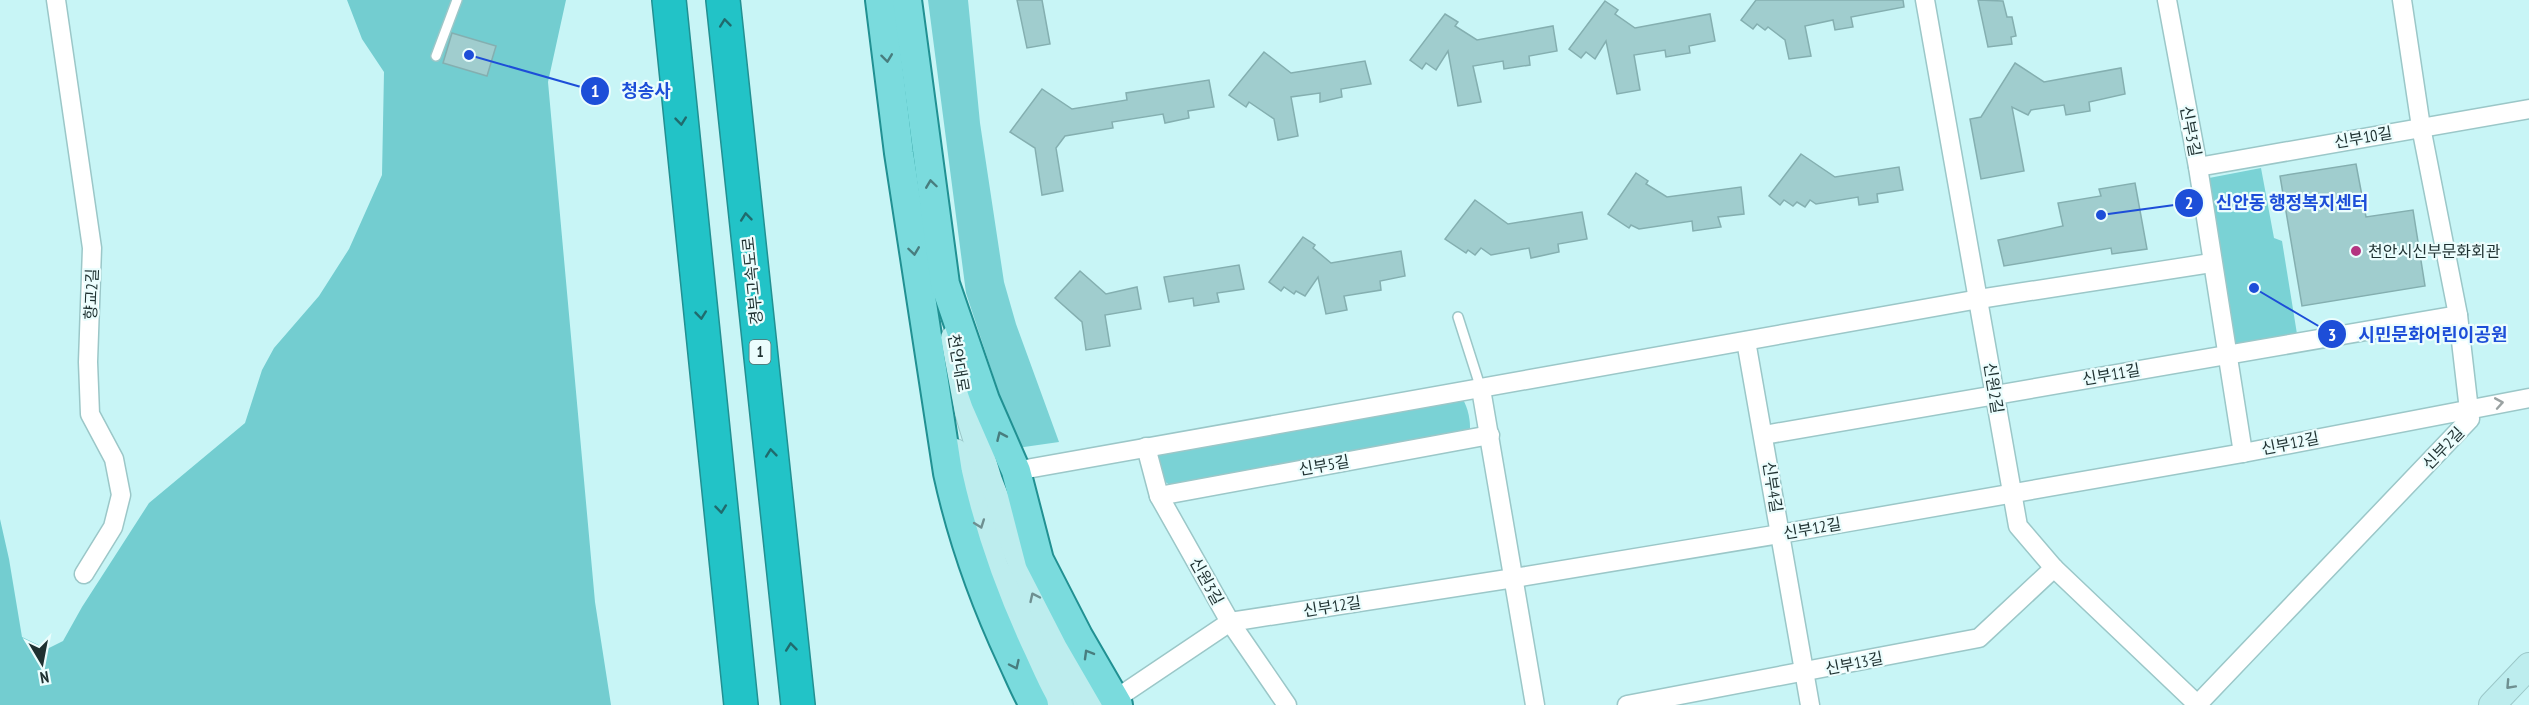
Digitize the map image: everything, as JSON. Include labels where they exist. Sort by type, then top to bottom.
[{"type":"highway","points":[[669,0],[741,705]]},
{"type":"highway","name":"경부고속도로","points":[[723,0],[798,705]]},
{"type":"main road","name":"천안대로","points":[[880,0],[927,348],[958,464],[995,567],[1060,705]]},
{"type":"main road","name":"천안대로","points":[[907,0],[945,284],[968,412],[989,481],[1030,586],[1065,662],[1107,703]]},
{"type":"main road","points":[[945,284],[985,400],[1016,471],[1038,560],[1078,636],[1107,703]]},
{"type":"main road","points":[[927,348],[948,473],[959,520],[1000,634],[1034,705]]},
{"type":"main road","points":[[2492,705],[2529,666]]},
{"type":"street","name":"향교2길","points":[[56,0],[92,248],[88,362],[90,414],[114,459],[121,495],[114,527],[84,574]]},
{"type":"street","name":"신원2길","points":[[1925,0],[2018,526],[2054,568],[2198,705]]},
{"type":"street","name":"신부3길","points":[[2167,0],[2198,167],[2211,263],[2243,453]]},
{"type":"street","name":"신부2길","points":[[2198,705],[2470,419],[2458,315],[2421,127],[2402,0]]},
{"type":"street","name":"신부10길","points":[[2198,167],[2529,109]]},
{"type":"street","points":[[1016,471],[1979,299],[2211,263]]},
{"type":"street","name":"신부11길","points":[[1764,435],[1995,396],[2226,353],[2458,315]]},
{"type":"street","name":"신부4길","points":[[1746,341],[1810,705]]},
{"type":"street","points":[[1481,389],[1535,705]]},
{"type":"street","name":"신부12길","points":[[1107,703],[1230,622],[1780,534],[2243,453],[2529,398]]},
{"type":"street","name":"신부5길","points":[[1159,496],[1490,435]]},
{"type":"street","name":"신원3길","points":[[1146,447],[1159,496],[1230,622],[1287,705]]},
{"type":"street","name":"신부13길","points":[[1627,705],[1805,673],[1979,638],[2054,568]]},
{"type":"lane","points":[[436,56],[457,0]]},
{"type":"lane","points":[[1458,317],[1481,389]]},
{"type":"shaded area","points":[[347,0],[566,0],[548,82],[595,602],[611,705],[0,705],[0,519],[22,637],[47,649],[63,641],[82,607],[149,503],[245,423],[262,370],[274,348],[319,296],[349,249],[382,175],[384,72],[362,39]]},
{"type":"shaded area","points":[[928,0],[968,0],[980,123],[1004,282],[1016,324],[1059,442],[1017,448],[966,293]]},
{"type":"shaded area","points":[[2261,168],[2274,238],[2282,241],[2297,334],[2236,345],[2227,336],[2205,190],[2209,178]]},
{"type":"shaded area","points":[[1461,397],[1469,415],[1469,435],[1171,486],[1164,481],[1156,452]]},
{"type":"building","points":[[1017,0],[1042,0],[1050,44],[1027,48]]},
{"type":"building","points":[[1756,0],[1903,0],[1904,7],[1851,17],[1853,27],[1835,30],[1833,20],[1805,26],[1811,56],[1789,59],[1785,40],[1768,27],[1765,30],[1757,24],[1753,29],[1741,20]]},
{"type":"building","points":[[1978,0],[2003,1],[2007,17],[2012,17],[2016,36],[2011,37],[2012,44],[1988,47]]},
{"type":"building","points":[[1605,1],[1618,10],[1615,14],[1635,28],[1710,14],[1715,41],[1689,46],[1690,53],[1666,57],[1665,50],[1634,55],[1640,90],[1617,94],[1606,41],[1595,59],[1586,52],[1581,58],[1569,49]]},
{"type":"building","points":[[1445,14],[1458,22],[1455,26],[1477,40],[1553,26],[1557,51],[1529,56],[1530,65],[1504,69],[1503,61],[1473,66],[1481,102],[1458,106],[1448,51],[1436,70],[1426,63],[1422,69],[1410,60]]},
{"type":"building","points":[[452,33],[496,46],[487,76],[443,63]]},
{"type":"building","points":[[1264,52],[1291,73],[1365,61],[1371,84],[1341,89],[1342,97],[1320,102],[1320,93],[1291,97],[1298,136],[1278,140],[1274,119],[1249,102],[1246,107],[1229,95]]},
{"type":"building","points":[[2015,63],[2044,82],[2121,68],[2125,94],[2089,102],[2090,111],[2066,115],[2064,105],[2031,110],[2028,115],[2012,107],[2024,171],[1981,179],[1970,119],[1981,117]]},
{"type":"building","points":[[1209,80],[1214,107],[1188,111],[1189,118],[1165,123],[1163,114],[1112,122],[1113,128],[1065,136],[1056,148],[1063,191],[1042,195],[1035,148],[1010,132],[1042,89],[1072,109],[1127,100],[1126,93]]},
{"type":"building","points":[[1801,154],[1835,177],[1899,167],[1903,190],[1877,194],[1878,202],[1859,205],[1858,197],[1816,204],[1810,200],[1805,207],[1797,202],[1793,206],[1784,200],[1780,205],[1769,196]]},
{"type":"building","name":"천안시신부문화회관","points":[[2356,164],[2366,217],[2413,210],[2425,286],[2302,306],[2280,176]]},
{"type":"building","points":[[1636,173],[1648,181],[1646,184],[1667,197],[1741,187],[1744,214],[1718,217],[1721,227],[1693,231],[1692,221],[1639,229],[1631,225],[1629,228],[1608,214]]},
{"type":"building","points":[[2135,183],[2147,249],[2112,254],[2111,248],[2004,266],[1998,240],[2063,226],[2058,203],[2101,196],[2099,189]]},
{"type":"building","points":[[1475,200],[1508,224],[1582,212],[1587,239],[1558,244],[1559,252],[1531,258],[1529,248],[1491,255],[1481,248],[1475,255],[1468,250],[1466,253],[1445,239]]},
{"type":"building","points":[[1303,237],[1315,245],[1313,248],[1331,263],[1401,251],[1405,276],[1380,281],[1381,290],[1344,296],[1347,310],[1326,314],[1318,277],[1305,296],[1296,291],[1294,294],[1284,287],[1281,291],[1269,282]]},
{"type":"building","points":[[1239,265],[1244,289],[1217,293],[1219,302],[1194,306],[1193,298],[1169,302],[1164,277]]},
{"type":"building","points":[[1080,271],[1106,294],[1137,287],[1141,309],[1105,315],[1110,346],[1086,350],[1082,322],[1055,298]]},
{"type":"place","name":"청송사","points":[[469,55]]},
{"type":"place","name":"신안동 행정복지센터","points":[[2101,215]]},
{"type":"place","name":"천안시신부문화회관","points":[[2356,251]]},
{"type":"place","name":"시민문화어린이공원","points":[[2254,288]]}]
